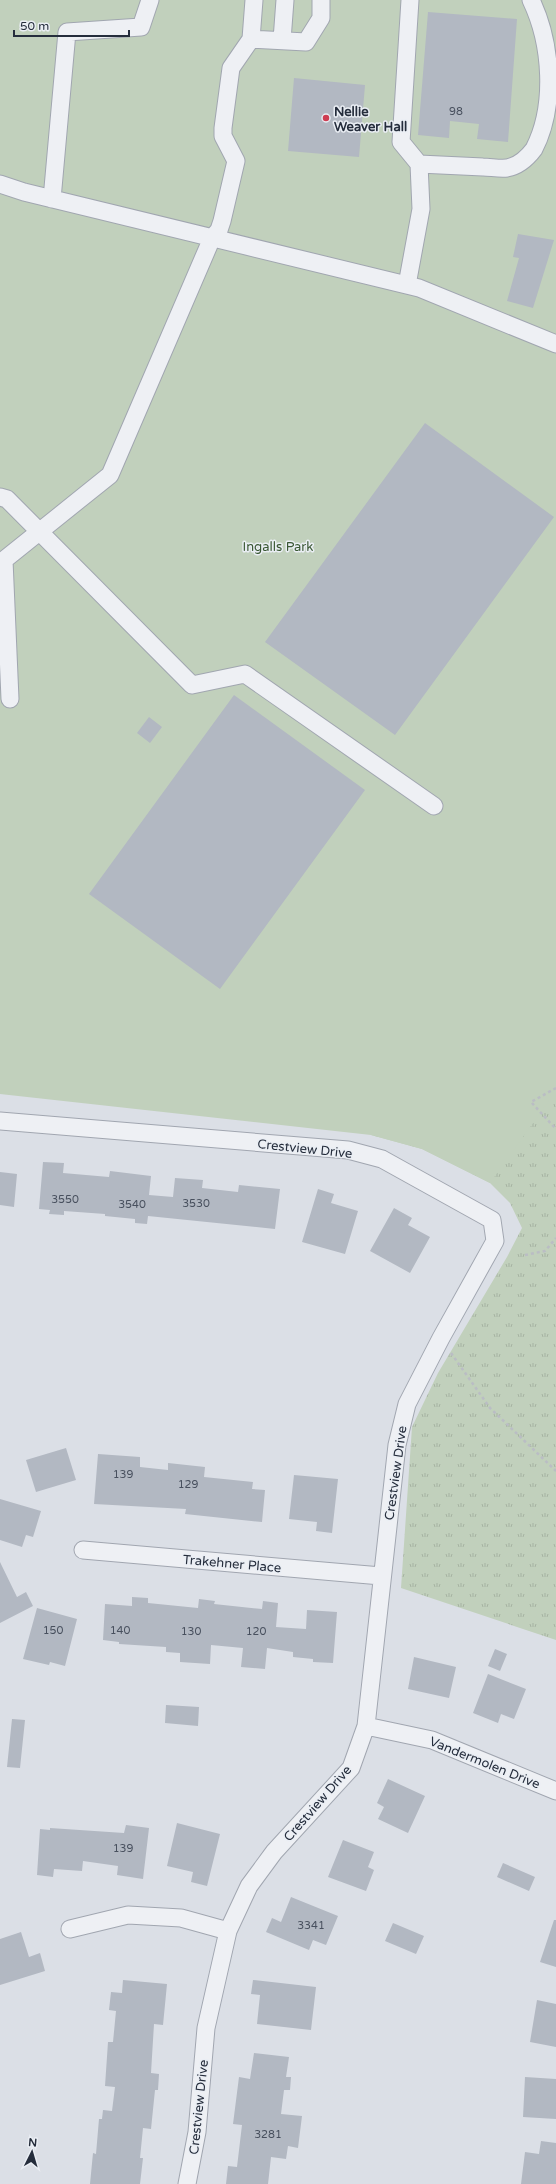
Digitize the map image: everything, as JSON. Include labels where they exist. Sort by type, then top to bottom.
[{"type":"street","points":[[52,199],[67,32],[141,27],[150,0]]},
{"type":"street","points":[[10,699],[4,560],[110,476],[212,238],[219,230],[236,160],[222,136],[231,68],[251,39],[254,0]]},
{"type":"street","points":[[282,40],[284,0]]},
{"type":"street","points":[[251,39],[306,42],[320,18],[322,0]]},
{"type":"street","points":[[407,285],[421,209],[418,164],[401,142],[410,0]]},
{"type":"street","points":[[418,164],[508,168],[527,158],[542,137],[550,116],[552,80],[548,47],[538,15],[531,0]]},
{"type":"street","points":[[0,184],[52,199],[419,288],[556,344]]},
{"type":"street","points":[[0,496],[7,499],[192,685],[245,674],[434,806]]},
{"type":"street","name":"Crestview Drive","points":[[0,1121],[348,1150],[382,1159],[492,1220],[495,1241],[441,1338],[407,1404],[397,1445],[366,1726],[351,1768],[274,1852],[249,1886],[228,1932],[206,2028],[197,2132],[187,2184]]},
{"type":"street","name":"Trakehner Place","points":[[83,1550],[382,1576]]},
{"type":"street","name":"Vandermolen Drive","points":[[366,1726],[432,1740],[556,1791]]},
{"type":"street","points":[[70,1929],[128,1915],[181,1918],[228,1932]]},
{"type":"path","points":[[556,1088],[531,1102],[556,1129]]},
{"type":"path","points":[[525,1255],[545,1252],[556,1238]]},
{"type":"path","points":[[441,1338],[490,1408],[556,1471]]},
{"type":"green space","name":"Ingalls Park","points":[[0,0],[556,0],[556,1091],[490,1183],[422,1149],[371,1135],[0,1094]]},
{"type":"green space","points":[[556,882],[556,1640],[401,1588],[412,1427],[438,1373],[507,1257],[522,1228],[510,1203],[490,1183],[422,1149],[371,1135]]},
{"type":"building","points":[[428,12],[517,19],[508,142],[477,139],[479,124],[450,121],[449,138],[418,135]]},
{"type":"building","name":"Nellie Weaver Hall","points":[[294,78],[365,85],[359,157],[288,151]]},
{"type":"building","points":[[518,234],[554,240],[533,308],[507,301],[519,258],[513,257]]},
{"type":"building","points":[[425,423],[554,517],[395,735],[265,642]]},
{"type":"building","points":[[234,695],[365,790],[220,989],[89,894]]},
{"type":"building","points":[[149,717],[162,727],[150,743],[137,733]]},
{"type":"building","points":[[43,1162],[64,1163],[63,1173],[109,1177],[110,1171],[151,1176],[149,1195],[173,1197],[175,1178],[203,1180],[202,1188],[238,1192],[239,1185],[280,1189],[275,1229],[148,1216],[147,1224],[135,1223],[135,1219],[105,1216],[105,1214],[64,1211],[64,1215],[49,1214],[50,1210],[39,1209]]},
{"type":"building","points":[[0,1172],[17,1174],[14,1207],[0,1205]]},
{"type":"building","points":[[318,1189],[334,1194],[331,1203],[358,1211],[345,1254],[302,1242]]},
{"type":"building","points":[[394,1208],[412,1218],[408,1225],[430,1237],[410,1273],[370,1251]]},
{"type":"building","points":[[66,1448],[76,1480],[36,1492],[26,1460]]},
{"type":"building","points":[[98,1454],[140,1457],[140,1467],[168,1470],[168,1463],[205,1467],[204,1477],[253,1482],[252,1489],[265,1490],[262,1522],[185,1514],[186,1509],[94,1504]]},
{"type":"building","points":[[294,1475],[338,1479],[332,1533],[316,1531],[317,1522],[289,1519]]},
{"type":"building","points":[[0,1499],[41,1511],[33,1537],[26,1535],[22,1547],[0,1540]]},
{"type":"building","points":[[0,1562],[17,1597],[26,1592],[33,1606],[0,1623]]},
{"type":"building","points":[[132,1597],[148,1598],[148,1603],[198,1608],[199,1599],[215,1601],[214,1604],[262,1609],[263,1601],[278,1603],[276,1627],[306,1629],[307,1610],[337,1612],[333,1663],[313,1662],[313,1659],[293,1657],[293,1652],[267,1648],[265,1669],[241,1667],[243,1648],[211,1645],[210,1664],[180,1662],[180,1653],[166,1652],[166,1647],[119,1644],[119,1642],[103,1640],[105,1604],[132,1606]]},
{"type":"building","points":[[37,1608],[77,1619],[65,1666],[50,1662],[49,1665],[23,1659]]},
{"type":"building","points":[[495,1649],[507,1654],[500,1671],[488,1666]]},
{"type":"building","points":[[414,1657],[456,1667],[449,1698],[408,1689]]},
{"type":"building","points":[[488,1674],[526,1689],[514,1719],[501,1714],[498,1723],[473,1713]]},
{"type":"building","points":[[166,1705],[199,1707],[198,1726],[165,1723]]},
{"type":"building","points":[[12,1719],[25,1720],[20,1768],[7,1767]]},
{"type":"building","points":[[388,1779],[425,1796],[408,1833],[378,1819],[384,1807],[377,1803]]},
{"type":"building","points":[[177,1823],[220,1834],[207,1886],[191,1882],[193,1872],[167,1866]]},
{"type":"building","points":[[126,1825],[149,1828],[143,1879],[117,1875],[118,1866],[83,1861],[82,1871],[54,1869],[53,1877],[37,1875],[40,1829],[50,1830],[50,1828],[124,1833]]},
{"type":"building","points":[[343,1840],[374,1852],[368,1867],[374,1870],[366,1891],[328,1877]]},
{"type":"building","points":[[503,1863],[535,1877],[529,1891],[497,1877]]},
{"type":"building","points":[[291,1897],[338,1916],[326,1945],[313,1940],[309,1950],[266,1932],[272,1918],[281,1922]]},
{"type":"building","points":[[554,1920],[556,1920],[556,1967],[540,1962]]},
{"type":"building","points":[[393,1923],[424,1936],[416,1954],[385,1941]]},
{"type":"building","points":[[21,1932],[29,1957],[40,1953],[45,1971],[0,1985],[0,1939]]},
{"type":"building","points":[[123,1980],[167,1984],[163,2025],[154,2024],[151,2073],[159,2074],[158,2090],[155,2090],[151,2129],[143,2128],[140,2158],[143,2158],[140,2184],[90,2184],[93,2153],[96,2154],[99,2119],[102,2119],[103,2110],[112,2111],[115,2087],[105,2086],[108,2042],[113,2042],[116,2011],[109,2010],[111,1992],[122,1993]]},
{"type":"building","points":[[253,1980],[316,1987],[311,2030],[257,2024],[260,1995],[251,1994]]},
{"type":"building","points":[[537,2000],[556,2004],[556,2047],[530,2042]]},
{"type":"building","points":[[254,2053],[289,2057],[286,2077],[291,2077],[290,2090],[284,2090],[281,2114],[302,2116],[298,2148],[288,2146],[286,2159],[271,2157],[268,2184],[226,2184],[228,2166],[237,2167],[242,2125],[233,2124],[239,2077],[250,2079]]},
{"type":"building","points":[[525,2077],[556,2079],[556,2119],[523,2117]]},
{"type":"building","points":[[541,2141],[556,2143],[556,2184],[521,2184],[525,2152],[539,2154]]},
{"type":"place","name":"Nellie Weaver Hall","points":[[326,118]]}]
